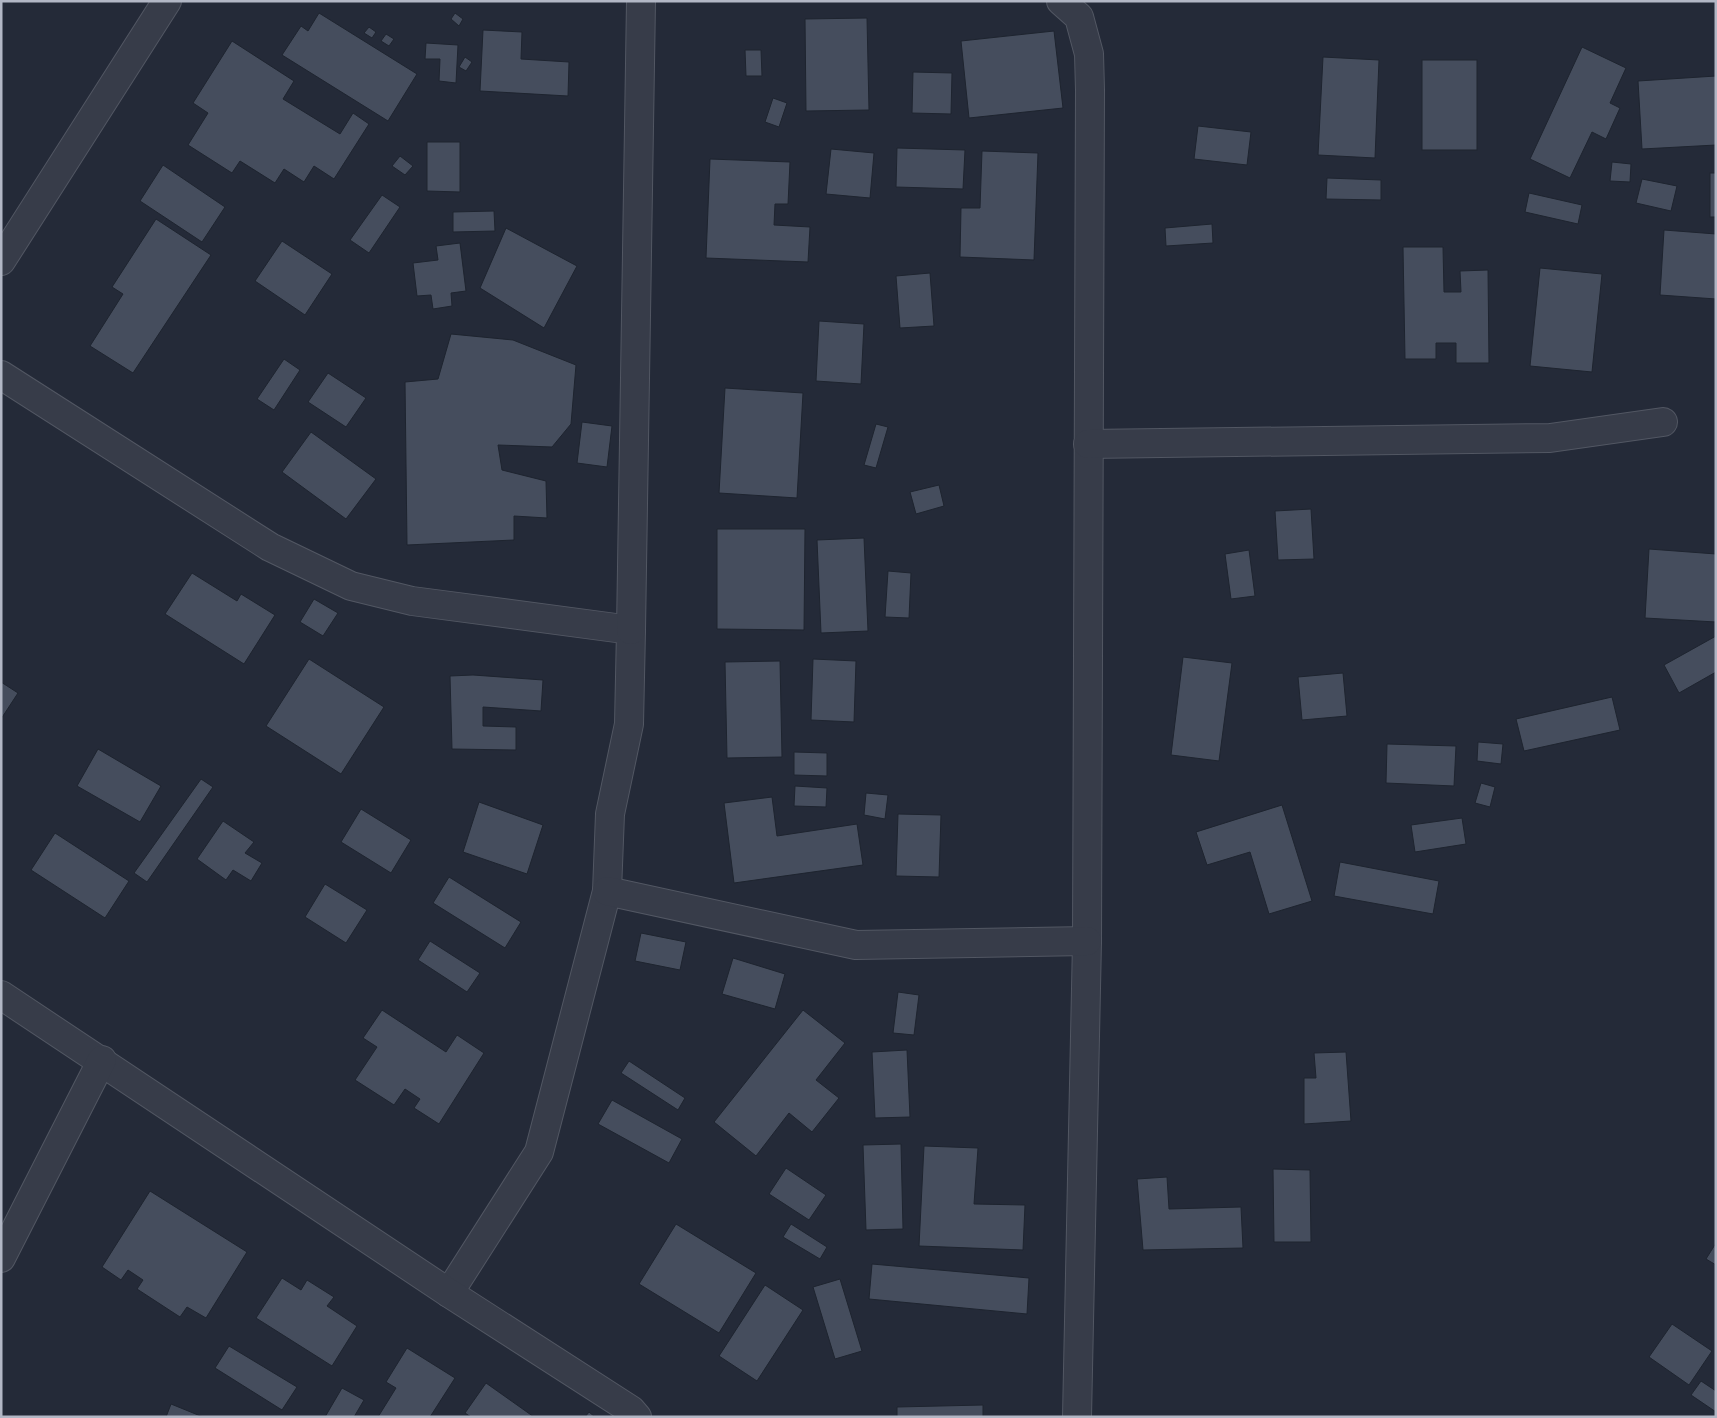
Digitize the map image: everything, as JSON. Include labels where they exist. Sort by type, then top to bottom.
[{"type":"street","points":[[1,261],[167,1]]},
{"type":"street","points":[[449,1293],[539,1152],[607,891],[610,814],[629,724],[642,1]]},
{"type":"street","points":[[1061,1],[1079,17],[1088,54],[1087,940],[1077,1417]]},
{"type":"street","points":[[1,375],[270,547],[352,586],[412,601],[631,630]]},
{"type":"street","points":[[1088,444],[1550,438],[1663,422]]},
{"type":"street","points":[[607,891],[856,945],[1087,940]]},
{"type":"street","points":[[1,995],[102,1060],[449,1293],[631,1410],[637,1417]]},
{"type":"street","points":[[1,1258],[102,1060]]},
{"type":"building","points":[[319,13],[417,74],[388,121],[282,55],[301,26],[308,31]]},
{"type":"building","points":[[455,13],[463,19],[459,26],[451,19]]},
{"type":"building","points":[[867,18],[869,110],[806,111],[805,19]]},
{"type":"building","points":[[369,27],[376,32],[372,38],[364,33]]},
{"type":"building","points":[[483,30],[522,32],[521,59],[569,62],[568,96],[480,91]]},
{"type":"building","points":[[1054,31],[1063,108],[969,118],[961,41]]},
{"type":"building","points":[[386,34],[394,39],[389,46],[381,41]]},
{"type":"building","points":[[232,41],[294,81],[283,99],[340,134],[353,113],[369,124],[334,179],[314,166],[304,182],[284,169],[275,183],[240,161],[232,173],[188,145],[208,113],[193,103]]},
{"type":"building","points":[[426,43],[458,45],[456,83],[439,81],[440,59],[425,59]]},
{"type":"building","points":[[1582,47],[1626,68],[1610,103],[1620,108],[1606,139],[1592,132],[1570,178],[1530,159]]},
{"type":"building","points":[[745,50],[761,50],[762,76],[746,76]]},
{"type":"building","points":[[465,57],[472,62],[466,71],[459,67]]},
{"type":"building","points":[[1323,57],[1379,60],[1375,158],[1318,155]]},
{"type":"building","points":[[1422,60],[1477,60],[1477,150],[1422,150]]},
{"type":"building","points":[[913,72],[952,73],[951,114],[912,113]]},
{"type":"building","points":[[1716,76],[1716,145],[1642,149],[1638,81]]},
{"type":"building","points":[[773,98],[787,103],[779,127],[765,122]]},
{"type":"building","points":[[1198,126],[1251,132],[1247,165],[1194,159]]},
{"type":"building","points":[[427,142],[460,142],[460,192],[427,191]]},
{"type":"building","points":[[897,148],[965,150],[963,189],[896,187]]},
{"type":"building","points":[[831,149],[874,153],[870,198],[826,194]]},
{"type":"building","points":[[982,151],[1038,153],[1034,260],[960,257],[961,208],[980,208]]},
{"type":"building","points":[[400,156],[413,166],[405,175],[392,166]]},
{"type":"building","points":[[710,159],[790,162],[788,204],[775,204],[774,225],[810,227],[808,262],[706,258]]},
{"type":"building","points":[[1612,162],[1631,164],[1630,182],[1610,181]]},
{"type":"building","points":[[163,165],[225,207],[202,242],[140,201]]},
{"type":"building","points":[[1710,173],[1716,173],[1716,217],[1710,217]]},
{"type":"building","points":[[1327,178],[1381,180],[1381,200],[1326,199]]},
{"type":"building","points":[[1642,179],[1677,186],[1671,211],[1636,203]]},
{"type":"building","points":[[1529,193],[1582,205],[1578,224],[1525,212]]},
{"type":"building","points":[[382,195],[400,207],[369,253],[350,240]]},
{"type":"building","points":[[494,211],[495,231],[453,232],[453,212]]},
{"type":"building","points":[[156,219],[211,255],[133,373],[90,346],[123,294],[112,287]]},
{"type":"building","points":[[1212,224],[1213,243],[1166,246],[1165,228]]},
{"type":"building","points":[[506,228],[577,266],[544,328],[480,288]]},
{"type":"building","points":[[1664,230],[1716,234],[1716,299],[1660,295]]},
{"type":"building","points":[[282,241],[332,274],[305,315],[255,281]]},
{"type":"building","points":[[460,243],[466,291],[451,293],[452,306],[433,309],[431,295],[417,296],[413,263],[438,260],[436,246]]},
{"type":"building","points":[[1403,247],[1443,247],[1444,292],[1461,292],[1460,271],[1488,270],[1489,363],[1456,363],[1456,343],[1436,343],[1436,359],[1405,359]]},
{"type":"building","points":[[1540,268],[1602,274],[1592,372],[1530,366]]},
{"type":"building","points":[[930,273],[934,326],[900,328],[896,276]]},
{"type":"building","points":[[819,321],[864,324],[861,384],[816,381]]},
{"type":"building","points":[[451,334],[513,340],[576,365],[571,424],[552,447],[498,445],[502,470],[546,481],[547,518],[514,516],[514,540],[407,545],[405,382],[438,379]]},
{"type":"building","points":[[284,359],[300,370],[274,410],[257,399]]},
{"type":"building","points":[[328,373],[366,398],[346,427],[308,402]]},
{"type":"building","points":[[725,388],[803,393],[797,498],[719,493]]},
{"type":"building","points":[[582,422],[612,426],[607,467],[577,463]]},
{"type":"building","points":[[876,424],[888,427],[876,468],[864,465]]},
{"type":"building","points":[[311,432],[376,479],[346,519],[282,472]]},
{"type":"building","points":[[939,485],[944,506],[916,514],[910,492]]},
{"type":"building","points":[[1311,509],[1314,559],[1278,560],[1275,511]]},
{"type":"building","points":[[717,529],[805,529],[804,630],[717,629]]},
{"type":"building","points":[[864,538],[868,631],[821,633],[817,540]]},
{"type":"building","points":[[1649,549],[1716,554],[1716,622],[1645,618]]},
{"type":"building","points":[[1249,550],[1255,596],[1231,599],[1225,554]]},
{"type":"building","points":[[888,571],[911,573],[909,618],[885,617]]},
{"type":"building","points":[[192,573],[237,601],[241,594],[275,615],[244,664],[165,614]]},
{"type":"building","points":[[314,599],[338,613],[323,636],[300,622]]},
{"type":"building","points":[[1716,636],[1716,672],[1679,693],[1664,665]]},
{"type":"building","points":[[1183,657],[1232,663],[1219,761],[1171,755]]},
{"type":"building","points":[[309,659],[384,707],[341,774],[266,726]]},
{"type":"building","points":[[813,659],[856,661],[854,722],[811,720]]},
{"type":"building","points":[[780,661],[782,757],[727,758],[725,662]]},
{"type":"building","points":[[1343,673],[1347,716],[1302,720],[1298,677]]},
{"type":"building","points":[[473,675],[543,680],[541,711],[483,707],[483,726],[516,727],[516,750],[452,749],[450,676]]},
{"type":"building","points":[[1,682],[18,693],[1,719]]},
{"type":"building","points":[[1612,697],[1620,730],[1524,751],[1516,719]]},
{"type":"building","points":[[1478,742],[1503,744],[1501,764],[1477,761]]},
{"type":"building","points":[[1387,744],[1456,746],[1454,786],[1386,783]]},
{"type":"building","points":[[98,749],[161,786],[140,822],[77,786]]},
{"type":"building","points":[[794,752],[827,753],[827,776],[794,775]]},
{"type":"building","points":[[201,779],[213,787],[147,882],[134,873]]},
{"type":"building","points":[[1481,783],[1495,787],[1490,807],[1475,803]]},
{"type":"building","points":[[795,786],[827,788],[826,807],[794,806]]},
{"type":"building","points":[[866,793],[888,795],[885,819],[864,815]]},
{"type":"building","points":[[772,797],[777,836],[857,824],[863,865],[734,883],[724,803]]},
{"type":"building","points":[[479,802],[543,825],[527,874],[463,852]]},
{"type":"building","points":[[1282,805],[1312,901],[1269,914],[1250,852],[1207,865],[1196,832]]},
{"type":"building","points":[[361,809],[411,840],[391,873],[341,842]]},
{"type":"building","points":[[898,814],[941,815],[939,877],[896,876]]},
{"type":"building","points":[[1462,818],[1466,844],[1415,852],[1411,825]]},
{"type":"building","points":[[223,821],[254,842],[245,853],[262,863],[251,881],[233,870],[226,880],[197,859]]},
{"type":"building","points":[[55,833],[129,881],[105,918],[31,870]]},
{"type":"building","points":[[1340,862],[1439,881],[1433,914],[1334,896]]},
{"type":"building","points":[[449,877],[521,922],[505,948],[433,903]]},
{"type":"building","points":[[325,884],[367,910],[346,943],[305,917]]},
{"type":"building","points":[[641,933],[686,942],[680,970],[635,961]]},
{"type":"building","points":[[430,941],[480,973],[467,992],[418,960]]},
{"type":"building","points":[[733,958],[785,974],[775,1009],[722,994]]},
{"type":"building","points":[[898,992],[919,995],[914,1035],[893,1033]]},
{"type":"building","points":[[382,1010],[446,1052],[457,1035],[484,1053],[439,1124],[414,1108],[420,1099],[405,1089],[394,1105],[355,1080],[377,1047],[363,1038]]},
{"type":"building","points":[[803,1010],[845,1043],[816,1080],[839,1098],[812,1132],[789,1113],[756,1156],[714,1122]]},
{"type":"building","points":[[907,1050],[910,1117],[875,1118],[872,1052]]},
{"type":"building","points":[[1346,1052],[1351,1121],[1304,1124],[1304,1078],[1316,1078],[1314,1053]]},
{"type":"building","points":[[629,1061],[685,1098],[678,1110],[621,1073]]},
{"type":"building","points":[[612,1100],[682,1139],[669,1163],[598,1124]]},
{"type":"building","points":[[901,1144],[903,1229],[866,1230],[863,1145]]},
{"type":"building","points":[[924,1146],[978,1148],[974,1204],[1025,1205],[1023,1250],[919,1246]]},
{"type":"building","points":[[786,1168],[826,1195],[809,1220],[769,1194]]},
{"type":"building","points":[[1273,1169],[1310,1170],[1311,1242],[1274,1242]]},
{"type":"building","points":[[1167,1177],[1169,1209],[1241,1207],[1243,1248],[1143,1250],[1137,1179]]},
{"type":"building","points":[[150,1191],[247,1252],[206,1318],[187,1307],[180,1317],[137,1289],[143,1280],[128,1270],[121,1280],[102,1267]]},
{"type":"building","points":[[676,1224],[756,1273],[719,1333],[639,1284]]},
{"type":"building","points":[[791,1224],[827,1247],[820,1259],[783,1237]]},
{"type":"building","points":[[1716,1243],[1716,1265],[1706,1259]]},
{"type":"building","points":[[872,1264],[1029,1278],[1027,1314],[869,1299]]},
{"type":"building","points":[[282,1278],[301,1290],[307,1280],[334,1297],[327,1306],[357,1326],[332,1366],[256,1318]]},
{"type":"building","points":[[840,1279],[862,1351],[835,1359],[813,1287]]},
{"type":"building","points":[[765,1285],[803,1310],[757,1381],[719,1356]]},
{"type":"building","points":[[1672,1324],[1712,1351],[1689,1385],[1649,1357]]},
{"type":"building","points":[[229,1346],[297,1387],[282,1410],[215,1368]]},
{"type":"building","points":[[407,1348],[455,1378],[430,1417],[378,1417],[396,1388],[386,1382]]},
{"type":"building","points":[[1701,1381],[1716,1391],[1716,1412],[1691,1395]]},
{"type":"building","points":[[486,1383],[534,1417],[471,1417],[465,1413]]},
{"type":"building","points":[[342,1388],[364,1400],[354,1417],[325,1417]]},
{"type":"building","points":[[171,1404],[203,1417],[166,1417]]},
{"type":"building","points":[[983,1405],[983,1417],[897,1417],[897,1407]]},
{"type":"building","points":[[589,1412],[595,1417],[585,1417]]}]
